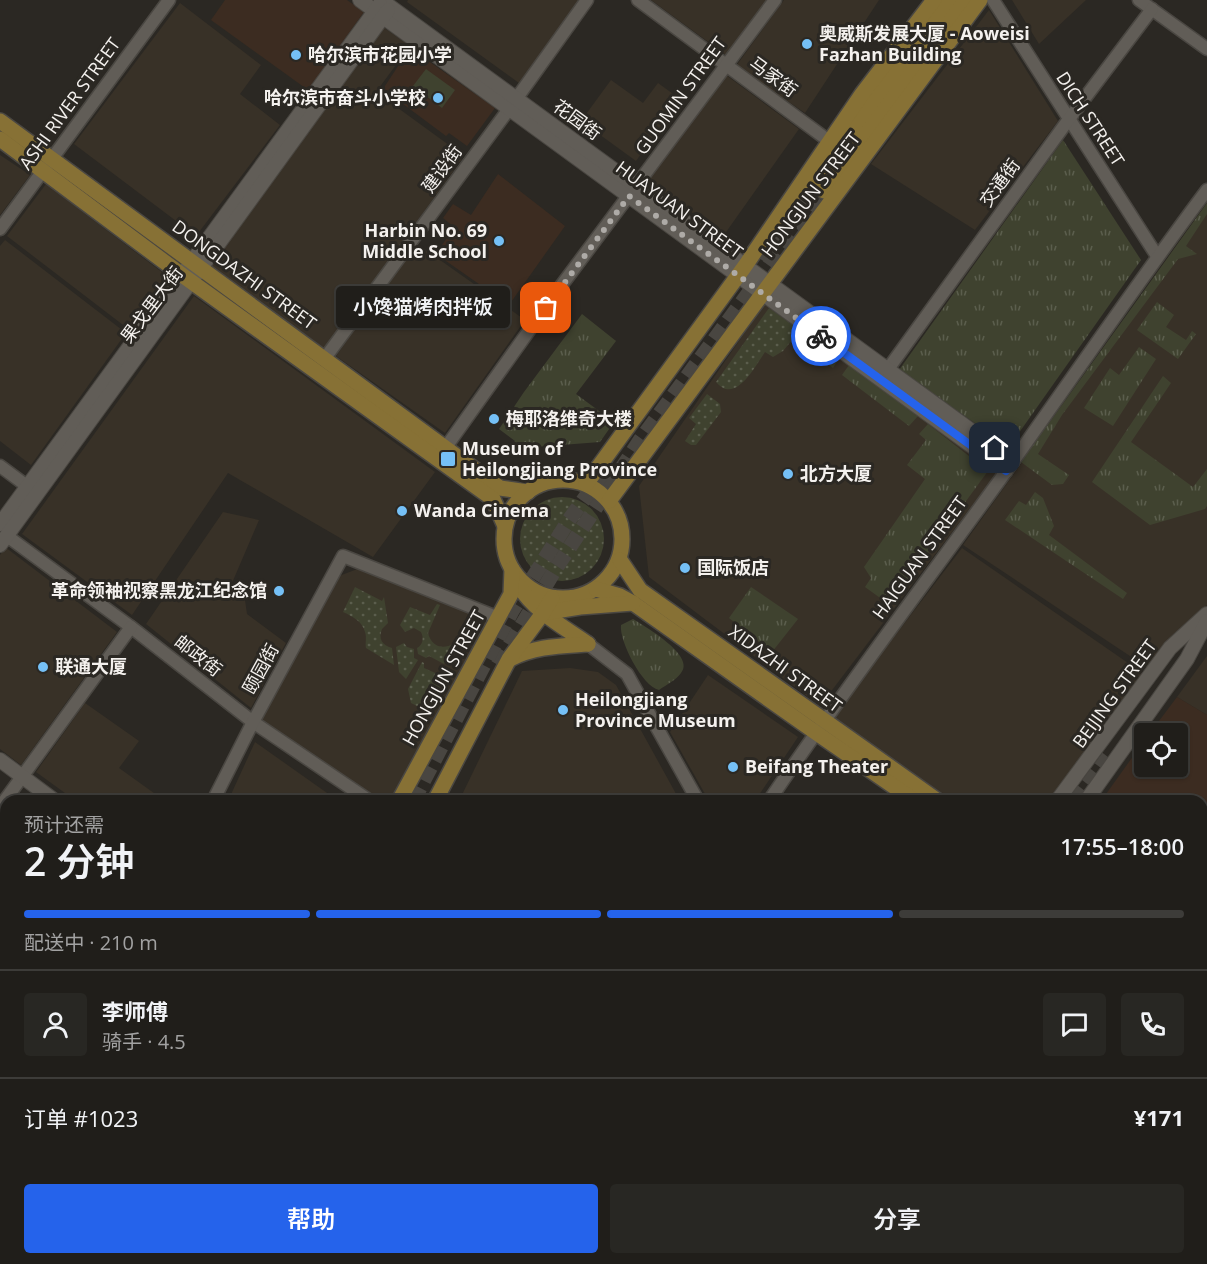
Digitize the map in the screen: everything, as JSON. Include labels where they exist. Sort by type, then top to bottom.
[{"type":"main road","name":"HUAYUAN STREET","points":[[360,0],[384,5],[513,104],[633,191]]},
{"type":"main road","name":"HONGJUN STREET","points":[[586,484],[741,271],[862,94],[934,0]]},
{"type":"main road","name":"HONGJUN STREET","points":[[950,0],[904,70],[819,187],[885,86],[904,70],[966,0]]},
{"type":"main road","name":"HONGJUN STREET","points":[[609,501],[980,0]]},
{"type":"main road","name":"果戈里大街","points":[[2,535],[32,490],[384,5]]},
{"type":"main road","points":[[862,94],[885,86]]},
{"type":"main road","name":"DONGDAZHI STREET","points":[[0,122],[187,278],[493,499],[505,526]]},
{"type":"main road","name":"DONGDAZHI STREET","points":[[0,139],[49,165],[197,265],[500,488],[528,492]]},
{"type":"main road","points":[[633,191],[741,271]]},
{"type":"main road","name":"HUAYUAN STREET","points":[[741,271],[1010,466]]},
{"type":"main road","points":[[512,570],[529,588],[552,598],[575,598],[596,590],[610,576],[620,560],[622,549],[622,529],[609,501],[596,489],[586,484],[571,480],[553,481],[528,492],[512,509],[505,526],[505,549],[512,570],[525,596],[543,613],[588,644]]},
{"type":"main road","name":"XIDAZHI STREET","points":[[620,560],[640,590],[907,795]]},
{"type":"main road","name":"HONGJUN STREET","points":[[402,795],[511,594],[512,570]]},
{"type":"main road","name":"XIDAZHI STREET","points":[[596,590],[620,596],[633,603],[819,727],[928,795]]},
{"type":"main road","points":[[438,795],[509,659],[552,598]]},
{"type":"main road","points":[[543,613],[580,607],[633,603]]},
{"type":"main road","points":[[1090,795],[1187,660],[1207,617]]},
{"type":"main road","name":"BEIJING STREET","points":[[1108,758],[1207,617]]},
{"type":"main road","name":"BEIJING STREET","points":[[1061,795],[1170,648],[1207,617]]},
{"type":"main road","points":[[509,659],[546,646],[588,644]]},
{"type":"main road","points":[[0,760],[34,795]]},
{"type":"main road","points":[[0,772],[45,795]]},
{"type":"street","name":"ASHI RIVER STREET","points":[[0,229],[169,0]]},
{"type":"street","name":"建设街","points":[[325,358],[513,104],[586,0]]},
{"type":"street","name":"马家街","points":[[638,0],[829,141]]},
{"type":"street","name":"GUOMIN STREET","points":[[447,447],[558,290],[775,0]]},
{"type":"street","name":"DICH STREET","points":[[993,0],[1157,256]]},
{"type":"street","points":[[1139,0],[1207,50]]},
{"type":"street","name":"交通街","points":[[884,374],[1152,9]]},
{"type":"street","name":"HAIGUAN STREET","points":[[773,795],[819,727],[1010,466],[1157,256],[1207,190]]},
{"type":"street","points":[[0,466],[32,490]]},
{"type":"street","name":"邮政街","points":[[2,535],[131,627],[253,722],[361,795]]},
{"type":"street","name":"颐园街","points":[[216,795],[253,722],[344,556],[499,618]]},
{"type":"street","points":[[8,795],[131,627]]},
{"type":"street","points":[[588,644],[621,667],[627,674],[695,795]]},
{"type":"shaded area","name":"哈尔滨市花园小学","points":[[225,0],[347,0],[364,12],[308,90],[211,20]]},
{"type":"shaded area","points":[[408,0],[579,0],[519,83],[407,2]]},
{"type":"shaded area","points":[[651,0],[768,0],[726,55]]},
{"type":"shaded area","name":"奥威斯发展大厦 - Aoweisi Fazhan Building","points":[[784,0],[879,0],[805,113],[736,66]]},
{"type":"shaded area","points":[[1012,0],[1086,0],[1039,44]]},
{"type":"shaded area","points":[[180,3],[261,65],[240,94],[280,125],[196,236],[74,144]]},
{"type":"shaded area","points":[[989,10],[1058,121],[975,230],[871,164]]},
{"type":"shaded area","points":[[383,27],[410,46],[376,92],[464,156],[325,349],[211,266]]},
{"type":"shaded area","name":"哈尔滨市奋斗小学校","points":[[410,48],[495,108],[467,146],[449,133],[446,136],[383,89]]},
{"type":"shaded area","points":[[726,75],[799,129],[724,235],[647,181]]},
{"type":"shaded area","points":[[611,80],[643,103],[658,83],[680,99],[636,161],[581,121]]},
{"type":"shaded area","points":[[0,155],[30,175],[0,215]]},
{"type":"shaded area","name":"Harbin No. 69 Middle School","points":[[498,174],[565,226],[509,305],[436,254],[454,227],[443,218],[453,204],[471,215]]},
{"type":"shaded area","points":[[46,184],[167,276],[127,328],[7,236]]},
{"type":"shaded area","points":[[1207,203],[1207,605],[1157,674],[963,545]]},
{"type":"shaded area","points":[[5,240],[126,333],[31,465],[0,441],[0,246]]},
{"type":"shaded area","points":[[416,243],[525,320],[445,433],[336,356]]},
{"type":"shaded area","points":[[194,296],[435,472],[373,557],[228,473],[132,615],[22,534]]},
{"type":"shaded area","points":[[765,303],[997,473],[820,706],[649,577],[639,486]]},
{"type":"shaded area","points":[[223,512],[259,520],[232,583],[244,593],[247,614],[286,643],[251,708],[146,624]]},
{"type":"shaded area","name":"联通大厦","points":[[5,547],[117,632],[21,765],[0,749],[0,555]]},
{"type":"shaded area","points":[[962,548],[1144,674],[1055,795],[938,795],[832,718]]},
{"type":"shaded area","points":[[360,568],[488,619],[393,795],[373,795],[261,720],[339,576]]},
{"type":"shaded area","points":[[1207,656],[1207,715],[1177,697]]},
{"type":"shaded area","points":[[570,668],[598,672],[616,685],[677,795],[462,795],[522,671]]},
{"type":"shaded area","name":"Beifang Theater","points":[[708,675],[798,737],[759,795],[706,795],[670,732]]},
{"type":"shaded area","points":[[1177,697],[1207,715],[1207,795],[1105,795],[1134,755],[1134,777],[1188,777],[1188,723],[1158,723]]},
{"type":"shaded area","points":[[85,703],[139,741],[119,768],[157,795],[68,795],[36,772]]},
{"type":"shaded area","points":[[255,742],[330,795],[231,795]]},
{"type":"green space","points":[[426,69],[455,90],[442,108],[413,86]]},
{"type":"green space","points":[[1063,140],[1141,260],[1009,447],[899,370]]},
{"type":"green space","points":[[1207,203],[1207,214],[1186,246],[1197,254],[1178,259],[1062,415],[1038,454],[1069,475],[1063,484],[1052,485],[1021,462]]},
{"type":"green space","points":[[1157,302],[1174,315],[1166,327],[1186,340],[1192,331],[1196,334],[1178,359],[1137,330]]},
{"type":"green space","points":[[769,308],[839,358],[833,368],[793,339],[783,351],[773,357],[765,352],[750,375],[737,387],[723,388],[716,382]]},
{"type":"green space","points":[[582,314],[616,341],[576,394],[614,422],[600,442],[509,449],[515,441],[499,429]]},
{"type":"green space","points":[[1139,347],[1156,359],[1113,426],[1084,408],[1110,368],[1119,375]]},
{"type":"green space","points":[[849,365],[918,416],[909,426],[842,375]]},
{"type":"green space","points":[[1163,376],[1171,383],[1131,442],[1193,487],[1207,469],[1207,506],[1205,509],[1150,525],[1092,482]]},
{"type":"green space","points":[[707,394],[720,404],[721,412],[696,445],[691,445],[685,441],[696,424],[689,418]]},
{"type":"green space","points":[[928,424],[988,471],[890,605],[865,587],[871,578],[864,567],[925,479],[907,465],[926,440],[919,434]]},
{"type":"green space","points":[[1035,492],[1043,498],[1054,526],[1049,535],[1127,593],[1123,599],[1005,520],[1019,501],[1026,505]]},
{"type":"green space","points":[[554,497],[570,497],[586,504],[597,515],[604,531],[601,555],[592,569],[570,581],[554,581],[538,574],[527,563],[520,547],[520,531],[527,515],[538,504]]},
{"type":"green space","points":[[355,587],[382,601],[384,597],[388,623],[382,629],[381,639],[383,643],[392,648],[394,665],[366,648],[364,628],[360,622],[343,612]]},
{"type":"green space","points":[[751,587],[798,619],[772,652],[729,618]]},
{"type":"green space","points":[[437,604],[440,605],[428,633],[438,646],[446,647],[454,643],[444,664],[429,656],[426,658],[418,654],[417,648],[422,641],[421,632],[414,628],[405,632],[400,625],[410,607],[430,615]]},
{"type":"green space","points":[[633,619],[668,643],[682,659],[684,666],[681,673],[659,690],[652,687],[639,672],[628,652],[621,625]]},
{"type":"green space","points":[[404,643],[407,647],[414,649],[414,658],[418,660],[406,679],[399,672],[396,647]]},
{"type":"green space","points":[[422,662],[424,668],[442,676],[444,673],[447,675],[427,711],[411,703],[408,689]]},
{"type":"tunnel","points":[[759,258],[813,183]]},
{"type":"tunnel","points":[[498,665],[556,568],[641,439],[824,191]]},
{"type":"tunnel","points":[[416,795],[512,611],[569,520],[602,474]]},
{"type":"tunnel","points":[[1080,795],[1108,757]]},
{"type":"way so far","points":[[546,308],[629,196],[821,336]]},
{"type":"place","name":"奥威斯发展大厦 - Aoweisi Fazhan Building","points":[[807,44]]},
{"type":"place","name":"哈尔滨市花园小学","points":[[296,55]]},
{"type":"place","name":"哈尔滨市奋斗小学校","points":[[438,98]]},
{"type":"place","name":"Harbin No. 69 Middle School","points":[[499,241]]},
{"type":"place","name":"小馋猫烤肉拌饭","points":[[546,308]]},
{"type":"place","name":"梅耶洛维奇大楼","points":[[494,419]]},
{"type":"place","name":"Museum of Heilongjiang Province","points":[[448,459]]},
{"type":"place","name":"北方大厦","points":[[788,474]]},
{"type":"place","name":"Wanda Cinema","points":[[402,511]]},
{"type":"place","name":"国际饭店","points":[[685,568]]},
{"type":"place","name":"革命领袖视察黑龙江纪念馆","points":[[279,591]]},
{"type":"place","name":"联通大厦","points":[[43,667]]},
{"type":"place","name":"Heilongjiang Province Museum","points":[[563,710]]},
{"type":"place","name":"Beifang Theater","points":[[733,767]]},
{"type":"route","points":[[821,336],[1006,471],[1013,461],[995,448]]}]
